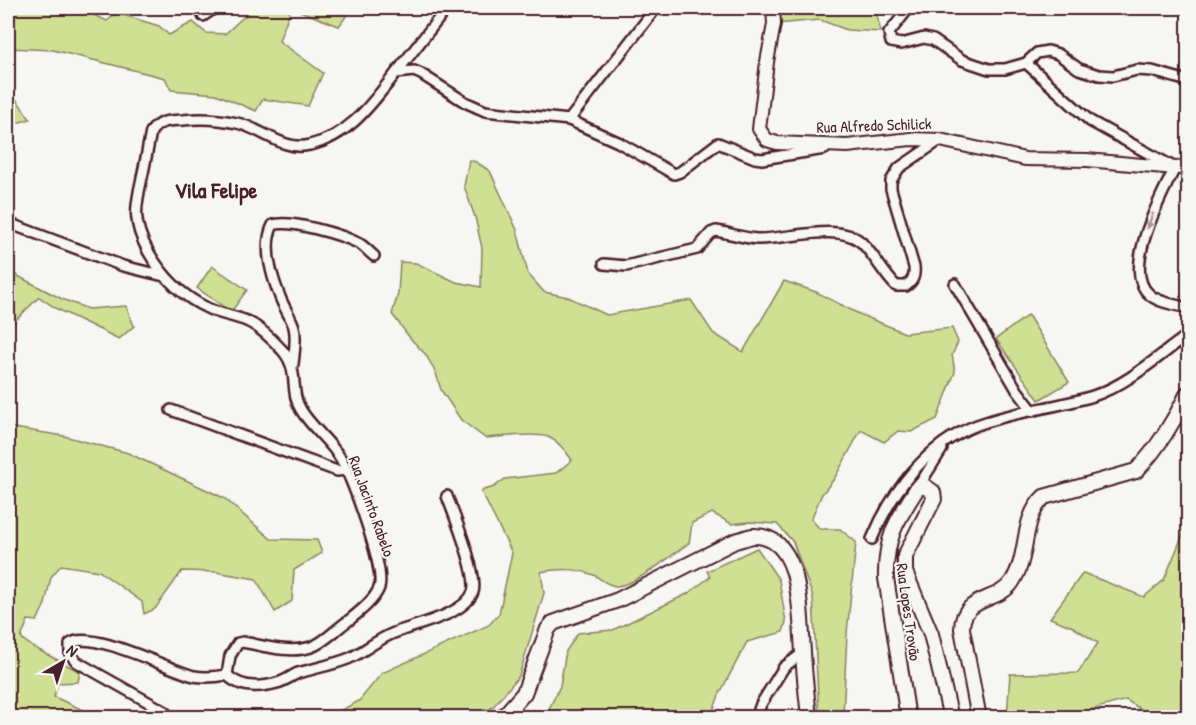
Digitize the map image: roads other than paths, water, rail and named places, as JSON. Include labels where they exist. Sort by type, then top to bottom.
[{"type":"main road","points":[[979,717],[962,629],[962,621],[966,612],[973,605],[1005,590],[1011,584],[1020,567],[1030,517],[1036,505],[1044,497],[1136,471],[1144,463],[1182,407],[1188,393]]},
{"type":"main road","name":"Rua Lopes Trovão","points":[[908,717],[886,578],[885,556],[889,538],[918,487],[926,487],[933,492],[934,499],[905,556],[905,572],[931,634],[951,717]]},
{"type":"main road","points":[[502,717],[524,693],[548,629],[553,623],[618,600],[735,541],[751,536],[766,538],[780,547],[794,570],[800,605],[809,717]]},
{"type":"street","points":[[204,16],[214,8]]},
{"type":"street","points":[[293,364],[283,350],[251,323],[199,304],[164,276],[138,230],[136,216],[136,201],[151,132],[157,124],[166,121],[204,118],[238,123],[291,145],[309,146],[352,125],[447,8]]},
{"type":"street","points":[[570,120],[656,8]]},
{"type":"street","name":"Rua Alfredo Schilick","points":[[773,8],[774,24],[759,129],[766,140],[777,143],[847,146],[911,139],[940,140],[1025,159],[1087,160],[1175,168],[1188,167]]},
{"type":"street","points":[[909,8],[889,33],[891,42],[901,44],[924,38],[933,40],[962,60],[989,69],[1005,69],[1026,63],[1037,53],[1048,51],[1058,54],[1079,69],[1099,75],[1113,76],[1137,70],[1152,71],[1188,81]]},
{"type":"street","points":[[1026,63],[1090,121],[1175,168],[1157,203],[1144,236],[1140,270],[1144,289],[1151,297],[1188,308]]},
{"type":"street","points":[[396,73],[414,71],[422,74],[465,102],[484,111],[570,120],[618,142],[674,174],[680,172],[718,143],[762,159],[847,146]]},
{"type":"street","points":[[604,264],[626,266],[698,249],[711,232],[716,231],[756,239],[838,233],[853,236],[862,243],[884,274],[896,286],[906,286],[915,276],[914,267],[891,189],[891,181],[898,168],[940,140]]},
{"type":"street","points":[[8,223],[123,266],[164,276]]},
{"type":"street","name":"Rua Jacinto Rabelo","points":[[226,675],[230,656],[238,644],[243,642],[290,649],[311,647],[351,618],[370,601],[379,588],[380,576],[377,560],[346,470],[336,452],[300,409],[296,398],[293,364],[294,327],[280,297],[268,236],[273,225],[280,223],[320,230],[361,245],[374,256]]},
{"type":"street","points":[[956,284],[1017,390],[1033,411]]},
{"type":"street","points":[[872,539],[904,481],[922,462],[947,442],[978,424],[1093,396],[1112,388],[1130,378],[1188,335]]},
{"type":"street","points":[[171,410],[337,471],[346,470]]},
{"type":"street","points":[[918,487],[947,442]]},
{"type":"street","points":[[166,712],[77,662],[70,654],[70,644],[76,640],[85,640],[128,651],[196,677],[226,675],[235,683],[246,686],[279,683],[297,674],[327,667],[352,657],[392,634],[446,614],[464,604],[473,592],[474,577],[447,496]]},
{"type":"street","points":[[756,717],[767,692],[784,667],[803,653]]},
{"type":"district","name":"Vila Felipe","points":[[216,190]]}]
